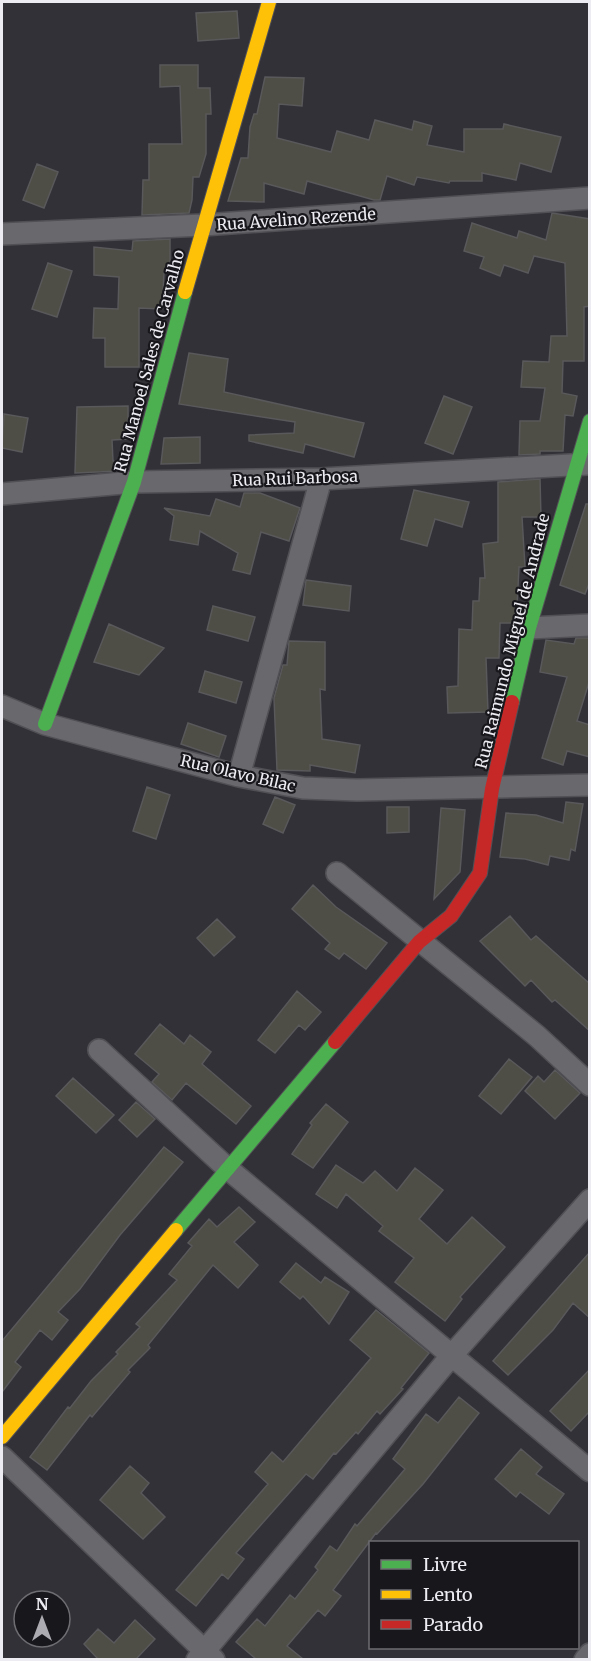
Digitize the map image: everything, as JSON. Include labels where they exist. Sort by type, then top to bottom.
[{"type":"street","name":"Rua Manoel Sales de Carvalho","points":[[45,724],[134,482],[203,225],[269,2]]},
{"type":"street","name":"Rua Avelino Rezende","points":[[2,234],[203,225],[590,198]]},
{"type":"street","name":"Rua Raimundo Miguel de Andrade","points":[[419,942],[451,916],[480,873],[492,789],[529,628],[583,465],[590,421]]},
{"type":"street","name":"Rua Rui Barbosa","points":[[2,494],[134,482],[321,479],[583,465]]},
{"type":"street","points":[[239,776],[321,479]]},
{"type":"street","points":[[529,628],[590,625]]},
{"type":"street","name":"Rua Olavo Bilac","points":[[2,706],[45,724],[239,776],[303,788],[492,789],[590,785]]},
{"type":"street","points":[[337,873],[537,1036],[590,1085]]},
{"type":"street","points":[[2,1437],[419,942]]},
{"type":"street","points":[[99,1050],[227,1168],[590,1470]]},
{"type":"street","points":[[2,1458],[205,1657],[452,1355],[590,1200]]},
{"type":"street","points":[[585,1659],[590,1654]]},
{"type":"building","points":[[237,11],[239,38],[198,41],[196,13]]},
{"type":"building","points":[[160,65],[198,65],[198,88],[210,88],[211,114],[206,114],[206,154],[199,177],[193,177],[189,213],[142,215],[143,180],[149,180],[149,144],[182,144],[180,86],[160,87]]},
{"type":"building","points":[[265,77],[304,78],[302,106],[279,104],[277,138],[331,152],[337,131],[369,140],[375,120],[412,130],[414,121],[432,126],[427,145],[464,152],[464,129],[503,129],[504,124],[561,137],[551,172],[520,163],[516,180],[482,173],[482,181],[450,181],[449,183],[417,177],[414,185],[387,176],[380,200],[307,181],[304,194],[264,183],[264,202],[228,201],[241,158],[248,158],[250,127],[254,114],[257,114]]},
{"type":"building","points":[[37,164],[58,172],[44,208],[23,200]]},
{"type":"building","points":[[552,213],[590,219],[590,306],[584,307],[584,361],[563,361],[562,393],[577,396],[573,416],[565,415],[563,451],[540,451],[540,454],[519,455],[520,421],[540,421],[545,388],[521,387],[523,361],[549,362],[551,336],[567,336],[565,263],[534,256],[528,273],[504,265],[500,276],[480,268],[484,257],[464,251],[472,223],[517,238],[519,231],[546,240]]},
{"type":"building","points":[[170,239],[170,273],[164,273],[162,309],[139,308],[139,367],[105,367],[105,338],[93,338],[94,308],[118,309],[119,277],[94,275],[94,247],[132,251],[133,241]]},
{"type":"building","points":[[48,263],[72,271],[57,317],[32,309]]},
{"type":"building","points":[[189,353],[228,359],[224,392],[364,423],[354,457],[305,444],[303,453],[249,441],[249,435],[294,433],[295,422],[179,404]]},
{"type":"building","points":[[444,396],[472,407],[453,454],[425,443]]},
{"type":"building","points":[[128,406],[128,439],[112,440],[113,461],[121,464],[119,471],[75,473],[77,407]]},
{"type":"building","points":[[4,414],[28,418],[22,452],[2,448]]},
{"type":"building","points":[[200,437],[200,463],[161,464],[164,438]]},
{"type":"building","points":[[540,479],[541,517],[522,517],[525,567],[519,567],[517,607],[512,623],[500,623],[499,658],[486,658],[488,712],[448,713],[447,687],[458,686],[459,629],[472,630],[473,601],[479,601],[480,578],[485,578],[483,544],[498,542],[498,482]]},
{"type":"building","points":[[414,490],[469,502],[462,527],[435,519],[427,546],[401,539]]},
{"type":"building","points":[[244,493],[260,493],[300,508],[289,541],[261,532],[250,574],[233,570],[238,553],[200,531],[198,545],[170,540],[174,516],[164,508],[210,516],[216,499],[240,507]]},
{"type":"building","points":[[586,504],[590,504],[590,581],[585,594],[560,585]]},
{"type":"building","points":[[306,580],[351,586],[349,611],[303,605]]},
{"type":"building","points":[[213,606],[255,617],[248,641],[207,630]]},
{"type":"building","points":[[109,624],[164,648],[139,675],[94,662]]},
{"type":"building","points":[[576,638],[590,638],[590,679],[577,721],[590,725],[590,757],[567,751],[563,765],[542,758],[567,677],[540,672],[546,640],[574,644]]},
{"type":"building","points":[[289,641],[325,642],[325,690],[320,689],[322,739],[360,745],[355,773],[310,765],[310,771],[277,770],[274,698],[283,665],[287,665]]},
{"type":"building","points":[[205,671],[242,682],[236,703],[199,692]]},
{"type":"building","points":[[188,723],[226,736],[219,757],[181,744]]},
{"type":"building","points":[[147,787],[170,795],[156,839],[133,831]]},
{"type":"building","points":[[275,797],[295,805],[283,833],[263,824]]},
{"type":"building","points":[[566,802],[583,804],[575,851],[571,849],[569,860],[550,856],[548,865],[525,859],[500,857],[506,813],[536,815],[563,823]]},
{"type":"building","points":[[387,807],[409,807],[409,832],[387,833]]},
{"type":"building","points":[[441,808],[465,810],[460,872],[434,899]]},
{"type":"building","points":[[313,885],[336,907],[387,943],[366,969],[344,953],[339,959],[325,949],[330,943],[292,909]]},
{"type":"building","points":[[510,916],[531,940],[536,936],[590,984],[590,1031],[555,1000],[552,1002],[531,980],[525,986],[480,941]]},
{"type":"building","points":[[217,919],[235,937],[214,956],[197,938]]},
{"type":"building","points":[[297,991],[321,1012],[305,1030],[299,1025],[275,1053],[258,1040]]},
{"type":"building","points":[[160,1024],[184,1044],[190,1035],[211,1052],[202,1064],[251,1106],[236,1124],[186,1083],[172,1100],[152,1082],[159,1074],[135,1054]]},
{"type":"building","points":[[509,1059],[532,1077],[501,1114],[479,1096]]},
{"type":"building","points":[[555,1070],[580,1093],[555,1119],[525,1091],[538,1076],[544,1082]]},
{"type":"building","points":[[73,1078],[114,1115],[96,1133],[56,1096]]},
{"type":"building","points":[[136,1102],[155,1119],[137,1137],[119,1120]]},
{"type":"building","points":[[326,1104],[348,1122],[313,1168],[292,1154],[312,1125],[310,1123]]},
{"type":"building","points":[[164,1147],[183,1162],[120,1235],[80,1289],[58,1312],[68,1320],[52,1340],[40,1330],[15,1362],[21,1367],[2,1392],[2,1341]]},
{"type":"building","points":[[336,1165],[363,1183],[375,1171],[397,1191],[415,1168],[443,1190],[419,1219],[447,1244],[472,1217],[505,1247],[460,1297],[462,1299],[445,1321],[395,1282],[414,1258],[379,1231],[383,1226],[346,1194],[337,1208],[316,1194]]},
{"type":"building","points":[[239,1207],[255,1222],[234,1242],[258,1265],[238,1288],[213,1265],[148,1345],[150,1348],[128,1370],[130,1372],[92,1417],[90,1415],[47,1470],[30,1457],[68,1407],[70,1408],[91,1381],[118,1354],[116,1352],[140,1327],[136,1324],[177,1280],[169,1274],[192,1246],[188,1243],[209,1219],[217,1227]]},
{"type":"building","points":[[590,1252],[590,1318],[573,1303],[553,1330],[508,1375],[493,1361]]},
{"type":"building","points":[[296,1263],[321,1283],[325,1277],[349,1292],[329,1324],[303,1296],[300,1299],[280,1282]]},
{"type":"building","points":[[376,1310],[429,1353],[401,1388],[403,1389],[380,1414],[377,1411],[358,1434],[356,1432],[336,1454],[334,1453],[313,1479],[306,1474],[236,1553],[244,1559],[228,1579],[222,1574],[196,1606],[176,1590],[268,1484],[255,1472],[272,1452],[283,1462],[371,1358],[350,1340]]},
{"type":"building","points":[[590,1369],[590,1411],[571,1431],[550,1411]]},
{"type":"building","points":[[459,1397],[479,1413],[423,1484],[369,1541],[333,1590],[341,1596],[325,1616],[318,1610],[287,1646],[303,1659],[256,1659],[236,1642],[257,1619],[265,1626],[290,1595],[295,1599],[318,1570],[315,1567],[330,1546],[337,1551],[355,1524],[357,1526],[405,1469],[393,1459],[426,1414],[438,1423]]},
{"type":"building","points":[[521,1449],[542,1467],[536,1474],[564,1494],[549,1514],[520,1492],[516,1497],[495,1479]]},
{"type":"building","points":[[130,1466],[149,1483],[141,1493],[165,1517],[143,1539],[100,1500]]},
{"type":"building","points":[[135,1620],[155,1639],[136,1659],[98,1659],[84,1644],[98,1629],[114,1643]]},
{"type":"traffic: fast","points":[[45,724],[134,482],[185,292]]},
{"type":"traffic: fast","points":[[512,702],[529,628],[590,421]]},
{"type":"traffic: fast","points":[[176,1230],[335,1042]]},
{"type":"traffic: slow","points":[[185,292],[269,2]]},
{"type":"traffic: slow","points":[[2,1437],[176,1230]]},
{"type":"traffic: jam","points":[[335,1042],[419,942],[451,916],[480,873],[492,789],[512,702]]}]
